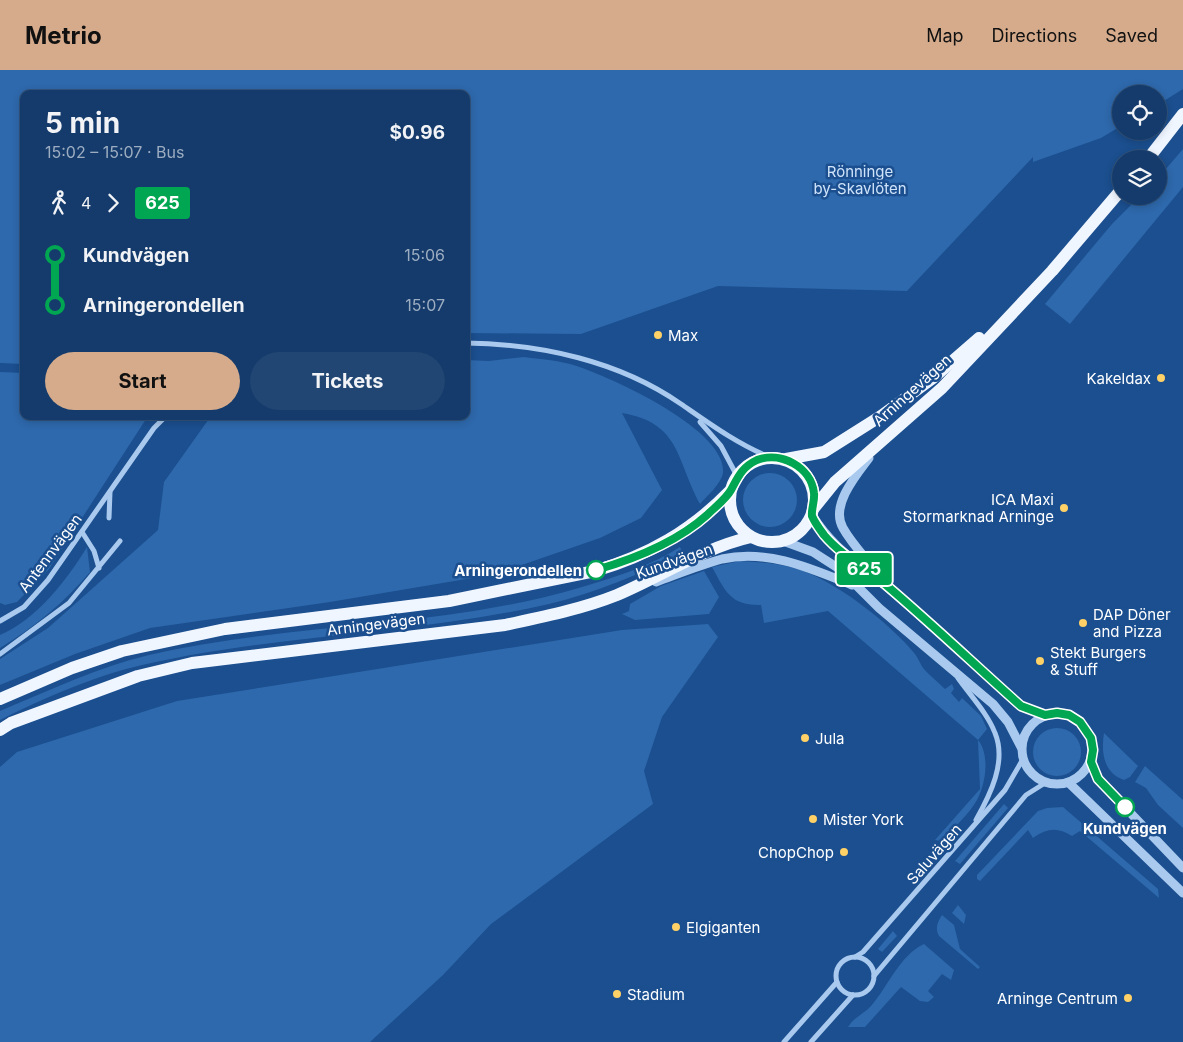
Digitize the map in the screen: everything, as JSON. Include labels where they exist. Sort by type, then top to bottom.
[{"type":"main road","points":[[1155,150],[1183,114]]},
{"type":"main road","name":"Arningevägen","points":[[813,511],[835,482],[942,388],[1030,294],[1112,200]]},
{"type":"main road","name":"Arningevägen","points":[[786,460],[824,452],[881,416],[933,378],[1030,294]]},
{"type":"main road","points":[[769,457],[786,460],[799,467],[809,478],[814,492],[813,511],[805,527],[795,536],[783,541],[767,542],[751,537],[741,529],[734,518],[730,505],[730,491],[737,476],[751,463],[769,457]]},
{"type":"main road","name":"Arningevägen","points":[[0,699],[72,668],[122,651],[225,629],[449,601],[616,565],[675,538],[706,516],[730,491]]},
{"type":"main road","name":"Arningevägen","points":[[0,730],[138,676],[192,663],[540,618],[616,595],[713,549],[751,537]]},
{"type":"street","points":[[470,343],[554,351],[617,370],[680,404],[740,445],[769,457]]},
{"type":"street","points":[[695,416],[721,446],[737,476]]},
{"type":"street","name":"Antennvägen","points":[[0,621],[24,607],[48,580],[154,428],[162,420]]},
{"type":"street","points":[[885,585],[842,526],[840,504],[850,483],[888,434]]},
{"type":"street","points":[[110,491],[110,518]]},
{"type":"street","points":[[813,511],[824,535],[885,585],[1021,706],[1045,715]]},
{"type":"street","points":[[82,532],[94,551],[99,568]]},
{"type":"street","points":[[0,654],[69,603],[120,541]]},
{"type":"street","name":"Kundvägen","points":[[783,541],[813,552],[841,570],[858,587],[993,704],[1008,722],[1022,747]]},
{"type":"street","name":"Kundvägen","points":[[616,595],[723,559],[750,557],[776,558],[799,564],[858,587]]},
{"type":"street","name":"Kundvägen","points":[[950,668],[995,732],[999,746],[994,783],[989,798],[969,832]]},
{"type":"street","points":[[1057,713],[1069,715],[1085,726],[1091,738],[1093,750],[1091,762],[1081,776],[1069,783],[1057,785],[1044,783],[1028,770],[1023,759],[1022,747],[1028,727],[1045,715],[1057,713]]},
{"type":"street","name":"Saluvägen","points":[[784,1042],[837,982],[836,972],[841,963],[863,952],[919,890],[1005,790],[1023,759]]},
{"type":"street","points":[[1091,762],[1098,779],[1183,868]]},
{"type":"street","points":[[811,1042],[853,995],[865,992],[870,988],[874,976],[1026,795],[1044,783]]},
{"type":"street","points":[[1069,783],[1183,893]]},
{"type":"street","points":[[855,957],[866,961],[870,965],[874,976]]},
{"type":"street","points":[[837,982],[843,991],[853,995]]},
{"type":"green space","name":"Rönninge by-Skavlöten","points":[[0,70],[1183,70],[1183,89],[1167,99],[1167,85],[1112,85],[1112,131],[1101,138],[1033,162],[1033,157],[907,291],[718,286],[581,334],[470,333],[470,90],[20,90],[20,364],[0,363]]},
{"type":"green space","points":[[1183,149],[1183,187],[1070,324],[1045,304],[1112,224],[1131,205],[1167,205],[1167,168]]},
{"type":"green space","points":[[524,357],[570,364],[635,391],[686,422],[706,439],[719,456],[723,473],[720,481],[700,504],[674,446],[666,435],[656,425],[641,418],[622,413],[662,490],[641,518],[600,538],[496,574],[330,602],[150,628],[75,654],[0,685],[0,659],[48,628],[158,530],[164,482],[208,420],[470,420],[470,360],[489,361]]},
{"type":"green space","points":[[0,372],[20,373],[20,420],[145,420],[49,569],[17,602],[5,605],[0,603]]},
{"type":"green space","points":[[770,473],[780,475],[789,481],[795,490],[797,500],[795,510],[789,519],[780,525],[770,527],[760,525],[751,519],[745,510],[743,500],[745,490],[751,481],[760,475]]},
{"type":"green space","points":[[87,547],[90,572],[48,614],[0,648],[0,635],[26,619],[49,598],[70,573]]},
{"type":"green space","points":[[680,547],[684,555],[601,588],[549,604],[497,615],[444,623],[284,641],[178,657],[126,669],[94,679],[46,698],[0,720],[0,711],[92,673],[149,655],[257,636],[421,618],[529,601],[620,575],[657,560]]},
{"type":"green space","points":[[740,561],[794,568],[809,573],[842,591],[891,629],[915,654],[923,668],[945,689],[952,684],[954,689],[951,693],[959,702],[962,698],[981,716],[987,729],[978,740],[828,611],[764,623],[761,605],[751,605],[736,600],[725,590],[712,567]]},
{"type":"green space","points":[[704,571],[719,597],[709,614],[635,620],[622,614],[629,611],[630,604],[661,586]]},
{"type":"green space","points":[[708,624],[718,637],[662,717],[644,771],[653,804],[491,924],[443,975],[370,1042],[0,1042],[0,767],[17,752],[177,701],[622,630]]},
{"type":"green space","points":[[1052,728],[1062,728],[1074,735],[1081,747],[1081,757],[1074,769],[1062,776],[1052,776],[1044,772],[1037,765],[1033,757],[1033,747],[1037,739],[1044,732]]},
{"type":"green space","points":[[1104,733],[1138,766],[1130,777],[1124,780],[1117,777],[1108,767],[1103,754]]},
{"type":"green space","points":[[978,740],[984,753],[985,769],[983,786],[977,800],[970,811],[941,841],[935,840],[980,789]]},
{"type":"green space","points":[[1145,766],[1183,800],[1183,828],[1158,805],[1146,788],[1135,782]]},
{"type":"green space","points":[[1004,804],[1008,808],[960,864],[955,861]]},
{"type":"green space","points":[[1063,807],[1158,889],[1159,898],[1080,831],[1072,836],[1062,831],[1052,830],[1043,832],[1033,838],[1028,830],[980,881],[977,879],[977,875],[1038,811],[1047,808]]},
{"type":"green space","points":[[958,905],[966,915],[964,924],[952,913]]},
{"type":"green space","points":[[942,915],[954,925],[960,949],[980,967],[978,969],[939,936],[937,926]]},
{"type":"green space","points":[[893,931],[897,936],[882,952],[878,949]]},
{"type":"green space","points":[[924,944],[954,970],[951,980],[942,974],[928,991],[934,997],[928,1002],[920,1001],[901,987],[865,1027],[848,1027],[871,1006],[908,955]]},
{"type":"bus line","name":"625","points":[[596,570],[616,565],[675,538],[706,516],[730,491],[737,476],[751,463],[769,457],[786,460],[799,467],[809,478],[814,492],[812,515],[824,535],[844,554],[885,585],[1021,706],[1045,715],[1057,713],[1069,715],[1085,726],[1091,738],[1093,750],[1091,762],[1098,779],[1125,807]]},
{"type":"place","name":"Max","points":[[658,335]]},
{"type":"place","name":"Kakeldax","points":[[1161,378]]},
{"type":"place","name":"ICA Maxi Stormarknad Arninge","points":[[1064,508]]},
{"type":"place","name":"Arningerondellen","points":[[596,570]]},
{"type":"place","name":"DAP Döner and Pizza","points":[[1083,623]]},
{"type":"place","name":"Stekt Burgers & Stuff","points":[[1040,661]]},
{"type":"place","name":"Jula","points":[[805,738]]},
{"type":"place","name":"Kundvägen","points":[[1125,807]]},
{"type":"place","name":"Mister York","points":[[813,819]]},
{"type":"place","name":"ChopChop","points":[[844,852]]},
{"type":"place","name":"Elgiganten","points":[[676,927]]},
{"type":"place","name":"Stadium","points":[[617,994]]},
{"type":"place","name":"Arninge Centrum","points":[[1128,998]]}]
